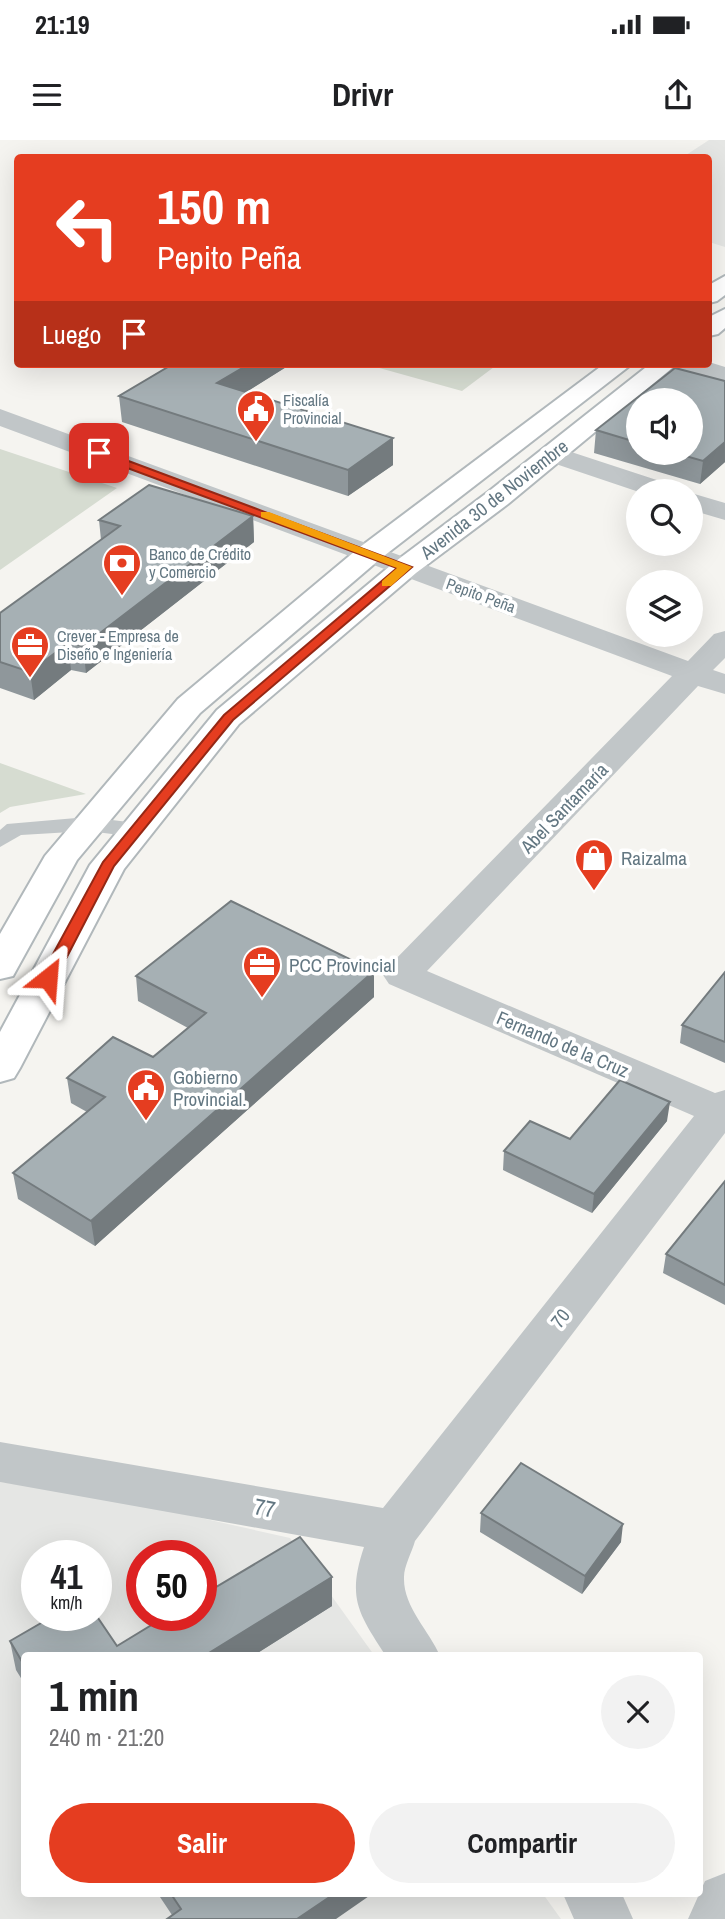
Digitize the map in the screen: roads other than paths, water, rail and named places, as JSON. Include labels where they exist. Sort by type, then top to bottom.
[{"type":"main road","name":"Avenida 30 de Noviembre","points":[[0,967],[62,856],[189,706],[370,553],[615,368]]},
{"type":"main road","name":"Avenida 30 de Noviembre","points":[[0,1068],[108,865],[228,717],[406,567],[660,368]]},
{"type":"street","points":[[701,368],[725,375]]},
{"type":"street","name":"Pepito Peña","points":[[0,417],[710,679]]},
{"type":"street","points":[[552,454],[626,479]]},
{"type":"street","points":[[703,505],[725,512]]},
{"type":"street","name":"Abel Santamaría","points":[[402,975],[710,679],[725,640]]},
{"type":"street","name":"Fernando de la Cruz","points":[[402,975],[723,1109]]},
{"type":"street","name":"70","points":[[394,1531],[723,1109]]},
{"type":"street","name":"77","points":[[0,1462],[394,1531]]},
{"type":"street","points":[[394,1531],[379,1576],[384,1609],[412,1652]]},
{"type":"street","points":[[593,1897],[605,1919]]},
{"type":"street","points":[[716,1919],[725,1901]]},
{"type":"lane","points":[[0,839],[15,829],[88,824],[136,830]]},
{"type":"place","name":"Fiscalía Provincial","points":[[256,443]]},
{"type":"place","name":"Banco de Crédito y Comercio","points":[[122,597]]},
{"type":"place","name":"Crever - Empresa de Diseño e Ingeniería","points":[[30,679]]},
{"type":"place","name":"Raizalma","points":[[594,892]]},
{"type":"place","name":"PCC Provincial","points":[[262,999]]},
{"type":"place","name":"Gobierno Provincial.","points":[[146,1122]]}]
